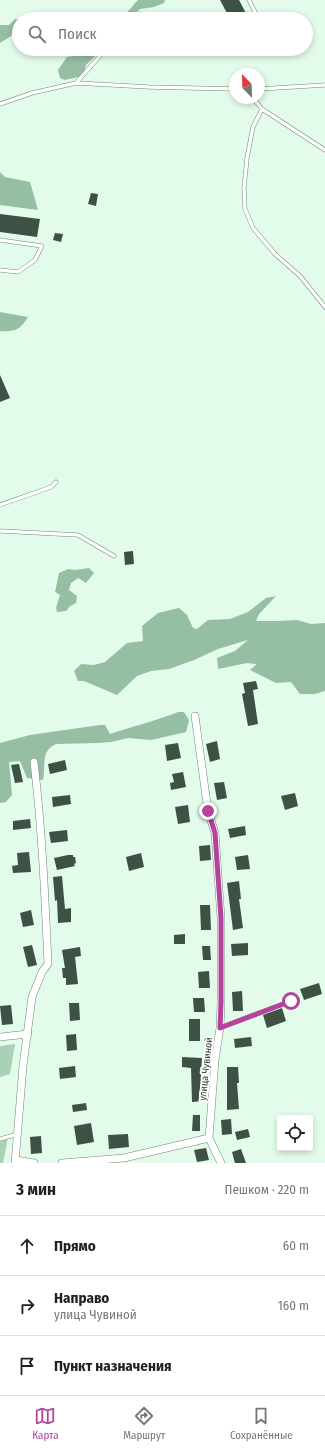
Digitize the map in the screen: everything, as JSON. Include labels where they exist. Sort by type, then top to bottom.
[{"type":"street","name":"улица Чувиной","points":[[195,716],[208,811],[215,833],[221,918],[220,1028],[215,1060],[209,1138]]},
{"type":"street","points":[[34,762],[44,882],[48,964],[42,972],[32,997],[23,1066],[15,1162],[34,1163]]},
{"type":"street","points":[[0,1037],[28,1034]]},
{"type":"street","points":[[62,1163],[124,1158],[209,1138],[221,1163]]},
{"type":"lane","points":[[249,0],[255,12]]},
{"type":"lane","points":[[76,83],[100,56]]},
{"type":"lane","points":[[0,104],[32,93],[76,83],[149,87],[229,89]]},
{"type":"lane","points":[[265,89],[325,85]]},
{"type":"lane","points":[[258,104],[262,109],[325,150]]},
{"type":"lane","points":[[262,109],[253,126],[247,158],[244,188],[245,208],[254,228],[275,254],[300,276],[325,307]]},
{"type":"lane","points":[[0,240],[42,246],[34,260],[18,272],[0,270]]},
{"type":"lane","points":[[0,505],[51,487],[56,482]]},
{"type":"lane","points":[[0,531],[78,535],[114,556]]},
{"type":"lane","points":[[220,1028],[291,1001]]},
{"type":"lane","points":[[0,1139],[18,1134]]},
{"type":"green space","points":[[138,0],[165,0],[164,3],[154,7],[140,9],[137,12],[127,12]]},
{"type":"green space","points":[[12,22],[12,34],[0,43],[0,25],[9,25]]},
{"type":"green space","points":[[95,56],[86,65],[83,76],[65,80],[60,78],[58,70],[67,57]]},
{"type":"green space","points":[[0,172],[5,177],[30,182],[38,210],[0,205]]},
{"type":"green space","points":[[0,312],[28,317],[17,329],[0,331]]},
{"type":"green space","points":[[89,568],[94,573],[86,583],[78,578],[71,583],[69,590],[77,596],[76,603],[70,606],[66,611],[57,612],[56,608],[60,595],[55,592],[59,573],[68,569],[75,570]]},
{"type":"green space","points":[[276,596],[259,614],[256,621],[297,620],[311,624],[325,623],[325,691],[315,694],[300,694],[291,682],[276,683],[250,670],[257,664],[247,663],[218,669],[217,658],[235,651],[248,640],[218,649],[169,669],[151,671],[137,676],[117,695],[84,681],[78,681],[74,671],[81,664],[94,665],[105,662],[127,643],[143,641],[142,626],[158,613],[179,608],[187,615],[193,628],[197,629],[208,620],[230,619],[248,612],[266,598]]},
{"type":"green space","points":[[178,712],[184,712],[189,720],[186,732],[151,740],[128,738],[111,742],[56,744],[51,747],[46,755],[43,780],[27,778],[20,761],[9,762],[12,795],[6,802],[0,803],[0,743],[30,735],[100,725],[105,725],[110,734]]},
{"type":"green space","points":[[15,1044],[10,1074],[0,1077],[0,1046]]},
{"type":"green space","points":[[8,1137],[3,1163],[0,1163],[0,1138]]},
{"type":"building","points":[[220,0],[239,0],[245,12],[226,12]]},
{"type":"building","points":[[91,193],[98,194],[96,206],[88,204]]},
{"type":"building","points":[[0,214],[40,219],[37,237],[0,232]]},
{"type":"building","points":[[55,233],[63,234],[61,242],[53,240]]},
{"type":"building","points":[[0,375],[10,398],[0,402]]},
{"type":"building","points":[[133,551],[134,564],[125,565],[124,552]]},
{"type":"building","points":[[256,681],[258,689],[253,690],[258,724],[248,726],[242,694],[245,693],[243,683]]},
{"type":"building","points":[[217,741],[220,759],[210,762],[206,744]]},
{"type":"building","points":[[178,743],[181,758],[167,761],[165,745]]},
{"type":"building","points":[[65,760],[67,770],[50,774],[48,764]]},
{"type":"building","points":[[19,764],[23,782],[15,783],[11,765]]},
{"type":"building","points":[[183,772],[186,787],[171,790],[170,783],[174,782],[172,774]]},
{"type":"building","points":[[224,782],[227,798],[217,800],[214,783]]},
{"type":"building","points":[[295,793],[298,806],[285,810],[281,796]]},
{"type":"building","points":[[70,795],[71,804],[53,807],[52,797]]},
{"type":"building","points":[[188,805],[190,822],[178,824],[175,807]]},
{"type":"building","points":[[30,819],[31,828],[13,830],[13,821]]},
{"type":"building","points":[[245,826],[246,835],[230,838],[228,829]]},
{"type":"building","points":[[67,830],[68,841],[51,843],[49,832]]},
{"type":"building","points":[[210,845],[211,860],[200,861],[199,846]]},
{"type":"building","points":[[29,852],[31,872],[13,873],[12,866],[18,865],[17,853]]},
{"type":"building","points":[[141,853],[144,867],[129,871],[126,857]]},
{"type":"building","points":[[73,855],[73,857],[75,857],[75,866],[57,870],[54,858]]},
{"type":"building","points":[[248,855],[250,869],[237,870],[235,857]]},
{"type":"building","points":[[62,876],[65,909],[71,908],[71,922],[58,923],[57,900],[55,901],[53,877]]},
{"type":"building","points":[[239,881],[241,899],[239,899],[243,928],[233,930],[227,883]]},
{"type":"building","points":[[200,905],[210,905],[211,930],[201,930]]},
{"type":"building","points":[[31,910],[34,925],[23,927],[20,913]]},
{"type":"building","points":[[185,934],[185,944],[174,944],[174,935]]},
{"type":"building","points":[[248,943],[248,955],[232,956],[231,944]]},
{"type":"building","points":[[32,945],[37,965],[28,967],[23,947]]},
{"type":"building","points":[[202,946],[210,946],[211,960],[203,960]]},
{"type":"building","points":[[80,947],[81,956],[75,957],[78,984],[66,985],[66,978],[63,978],[62,968],[65,968],[62,950]]},
{"type":"building","points":[[209,971],[210,988],[199,988],[198,972]]},
{"type":"building","points":[[319,983],[322,994],[304,1000],[300,989]]},
{"type":"building","points":[[242,991],[243,1011],[233,1011],[232,992]]},
{"type":"building","points":[[193,998],[204,998],[205,1012],[194,1012]]},
{"type":"building","points":[[69,1003],[79,1003],[80,1020],[70,1021]]},
{"type":"building","points":[[11,1005],[13,1024],[2,1025],[0,1006]]},
{"type":"building","points":[[282,1008],[286,1021],[267,1028],[263,1015]]},
{"type":"building","points":[[189,1019],[200,1019],[200,1041],[189,1041]]},
{"type":"building","points":[[76,1034],[77,1050],[67,1051],[66,1035]]},
{"type":"building","points":[[251,1037],[252,1046],[235,1048],[234,1039]]},
{"type":"building","points":[[182,1057],[202,1058],[201,1074],[203,1101],[192,1102],[191,1068],[182,1067]]},
{"type":"building","points":[[75,1066],[76,1077],[60,1079],[59,1068]]},
{"type":"building","points":[[227,1067],[238,1067],[239,1083],[237,1083],[239,1109],[227,1110]]},
{"type":"building","points":[[86,1103],[87,1110],[73,1112],[72,1105]]},
{"type":"building","points":[[193,1115],[200,1115],[200,1131],[192,1131]]},
{"type":"building","points":[[231,1119],[232,1134],[222,1135],[221,1120]]},
{"type":"building","points":[[91,1123],[94,1142],[77,1145],[74,1126]]},
{"type":"building","points":[[248,1129],[250,1137],[237,1140],[235,1132]]},
{"type":"building","points":[[128,1134],[129,1147],[109,1149],[108,1135]]},
{"type":"building","points":[[41,1136],[42,1153],[31,1154],[30,1137]]},
{"type":"building","points":[[206,1148],[209,1160],[197,1162],[194,1150]]},
{"type":"building","points":[[241,1149],[246,1163],[235,1163],[232,1152]]},
{"type":"route","points":[[208,811],[215,833],[221,918],[220,1028],[291,1001]]}]
